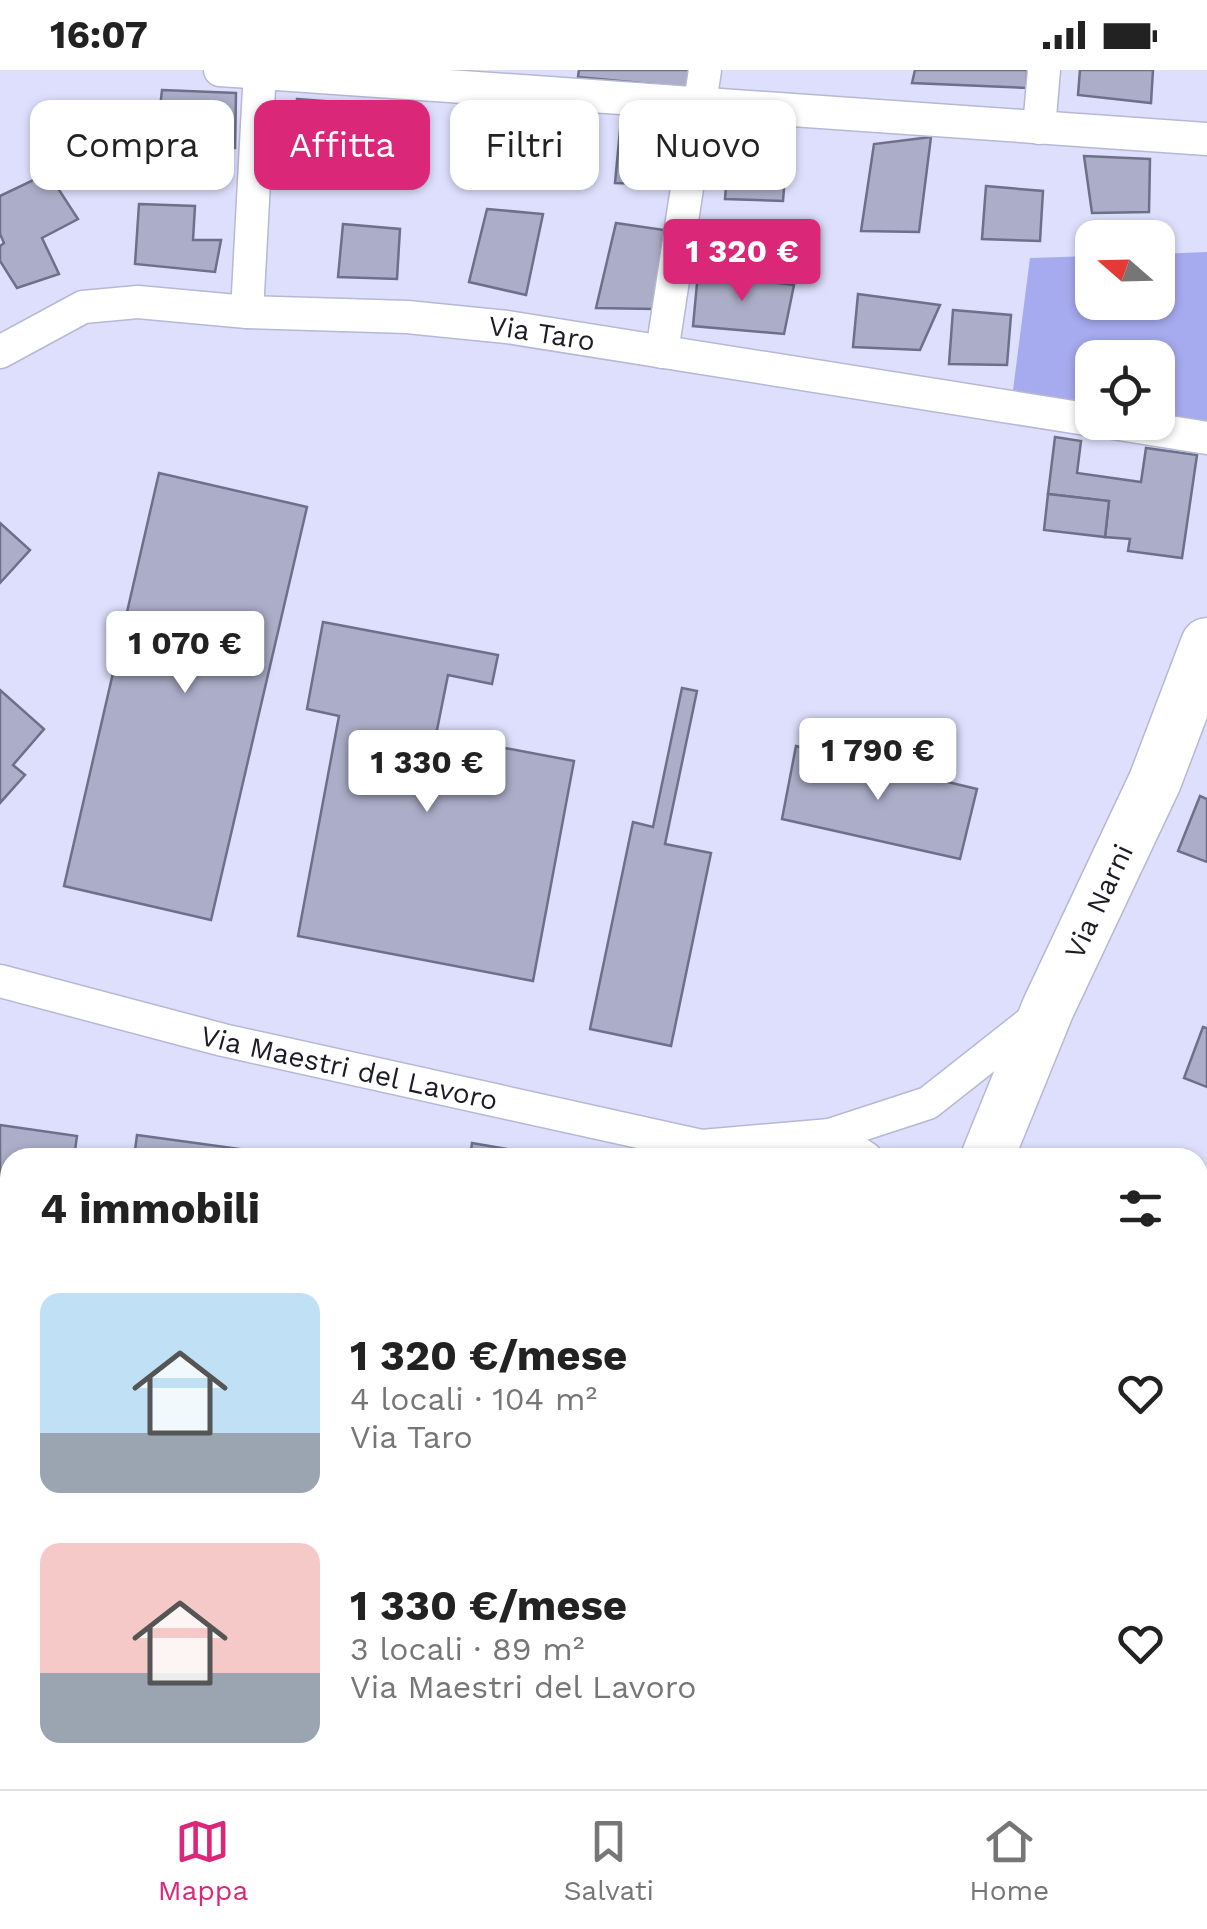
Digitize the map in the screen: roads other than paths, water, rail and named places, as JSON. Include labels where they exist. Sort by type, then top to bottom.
[{"type":"main road","name":"Via Narni","points":[[991,1148],[1048,1008],[1155,781],[1207,644]]},
{"type":"street","points":[[220,70],[636,100]]},
{"type":"street","points":[[701,100],[704,70]]},
{"type":"street","points":[[1040,128],[1044,70]]},
{"type":"street","points":[[247,312],[260,71]]},
{"type":"street","points":[[796,111],[1207,139]]},
{"type":"street","points":[[662,352],[688,190]]},
{"type":"street","name":"Via Taro","points":[[0,352],[83,306],[138,302],[247,312],[408,317],[506,327],[1075,417]]},
{"type":"street","points":[[1175,433],[1207,438]]},
{"type":"street","name":"Via Maestri del Lavoro","points":[[0,981],[222,1040],[691,1148]]},
{"type":"street","name":"Via Maestri del Lavoro","points":[[737,1148],[830,1135],[928,1103],[1048,1008]]},
{"type":"street","points":[[830,1135],[850,1148]]}]
